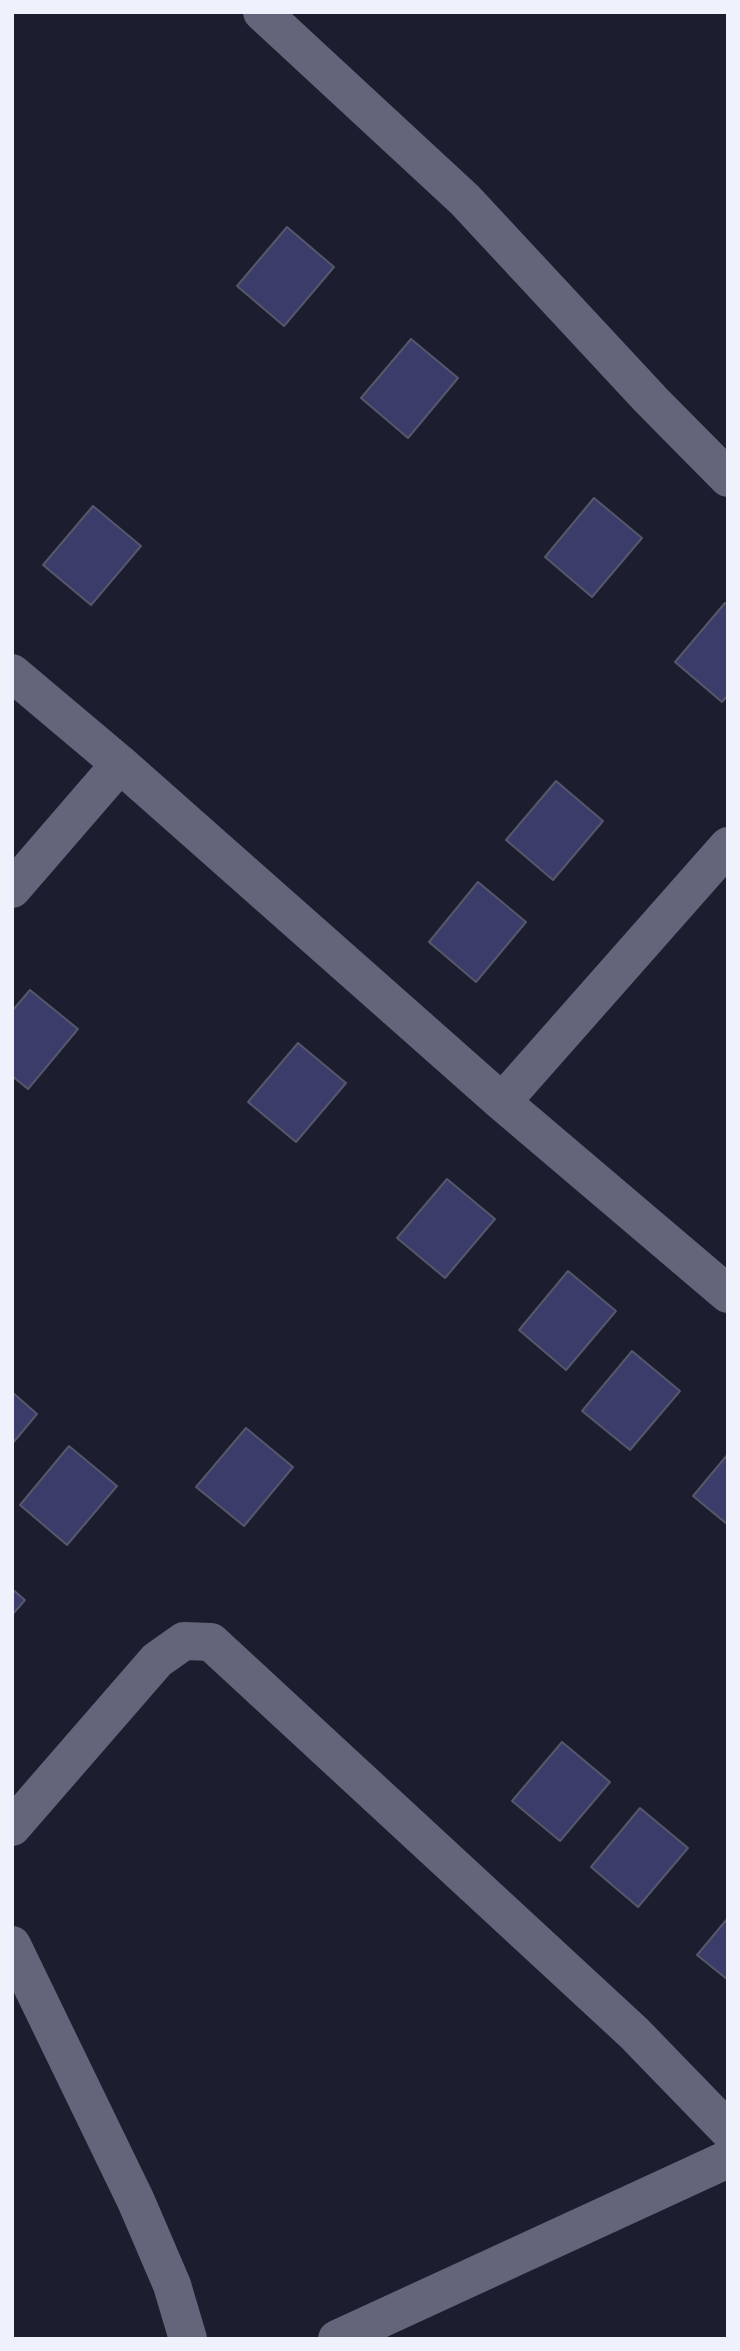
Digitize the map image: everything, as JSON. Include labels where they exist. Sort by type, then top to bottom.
[{"type":"street","points":[[262,12],[465,200],[650,400],[728,478]]},
{"type":"street","points":[[12,673],[120,764],[502,1102],[728,1294]]},
{"type":"street","points":[[12,889],[120,764]]},
{"type":"street","points":[[502,1102],[728,846]]},
{"type":"street","points":[[12,1827],[157,1660],[184,1641],[211,1642],[634,2033],[728,2130]]},
{"type":"street","points":[[12,1945],[136,2201],[172,2285],[188,2339]]},
{"type":"street","points":[[337,2339],[728,2159]]},
{"type":"building","points":[[287,227],[334,267],[284,326],[237,286]]},
{"type":"building","points":[[411,339],[458,378],[408,438],[361,398]]},
{"type":"building","points":[[594,498],[642,538],[592,597],[545,557]]},
{"type":"building","points":[[93,506],[141,546],[91,605],[43,565]]},
{"type":"building","points":[[725,603],[728,605],[728,695],[722,702],[675,662]]},
{"type":"building","points":[[556,781],[603,821],[553,880],[506,840]]},
{"type":"building","points":[[478,882],[526,922],[476,982],[429,942]]},
{"type":"building","points":[[30,990],[78,1029],[28,1089],[12,1076],[12,1011]]},
{"type":"building","points":[[298,1043],[346,1083],[296,1142],[248,1102]]},
{"type":"building","points":[[447,1179],[495,1219],[445,1278],[397,1238]]},
{"type":"building","points":[[568,1271],[616,1311],[566,1370],[519,1330]]},
{"type":"building","points":[[632,1351],[680,1391],[630,1450],[582,1411]]},
{"type":"building","points":[[12,1392],[37,1414],[12,1444]]},
{"type":"building","points":[[246,1428],[293,1467],[244,1526],[196,1487]]},
{"type":"building","points":[[69,1446],[117,1486],[67,1545],[20,1505]]},
{"type":"building","points":[[728,1454],[728,1525],[693,1496]]},
{"type":"building","points":[[12,1589],[25,1600],[12,1615]]},
{"type":"building","points":[[562,1742],[610,1782],[560,1841],[512,1801]]},
{"type":"building","points":[[640,1808],[688,1848],[638,1907],[591,1867]]},
{"type":"building","points":[[728,1918],[728,1980],[697,1955]]}]
